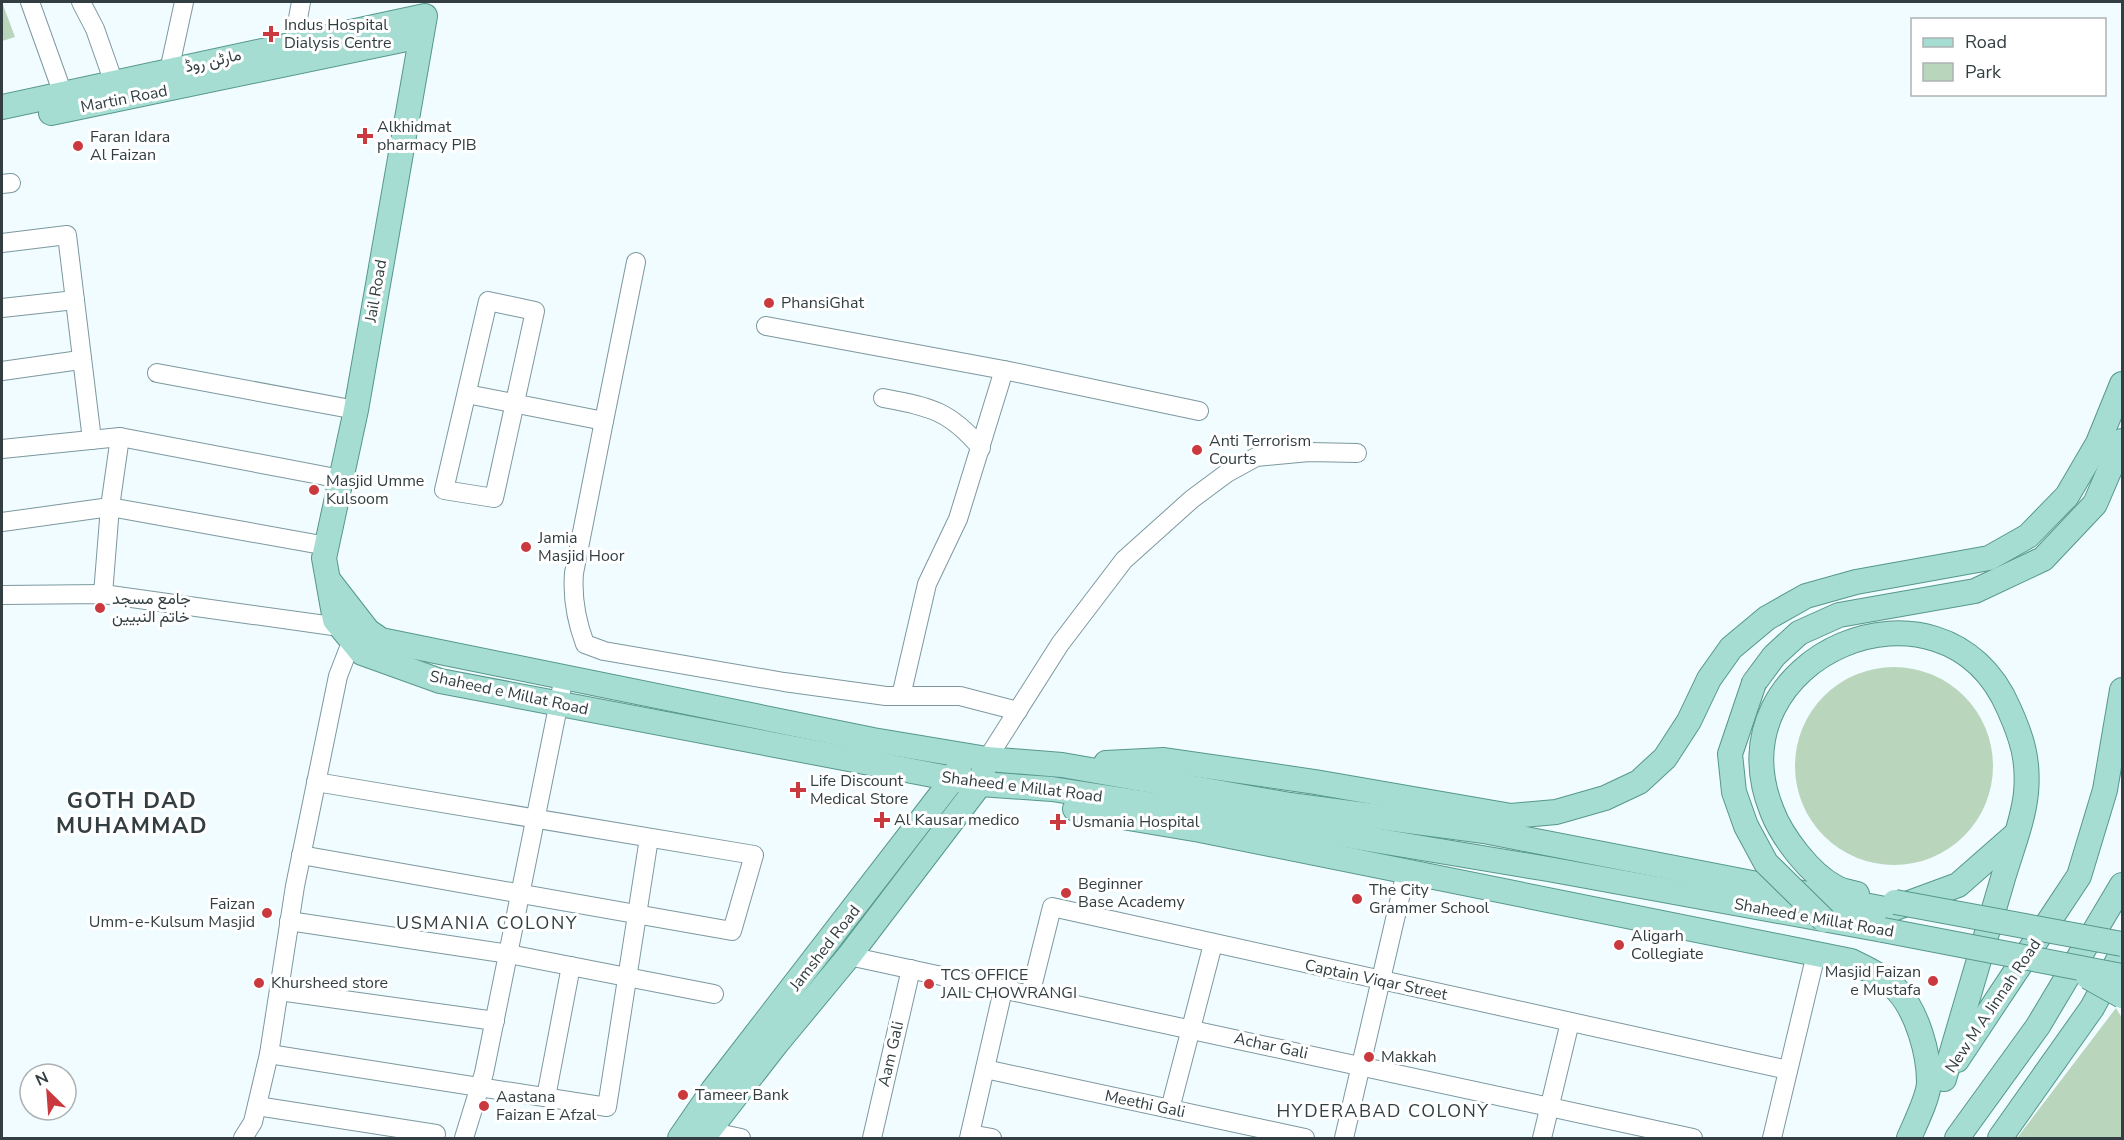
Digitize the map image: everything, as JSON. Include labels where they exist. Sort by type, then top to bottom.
[{"type":"main road","name":"Martin Road","points":[[2,123],[167,81],[291,53],[424,18]]},
{"type":"main road","name":"Jail Road","points":[[328,580],[324,558],[356,410],[424,18]]},
{"type":"main road","name":"مارٹن روڈ","points":[[2,107],[114,83],[167,81]]},
{"type":"main road","points":[[979,768],[1164,760],[1315,782],[1511,816],[1556,812],[1605,798],[1639,782],[1665,758],[1689,721],[1709,679],[1725,656],[1767,618],[1806,596],[1856,582],[1989,558],[2028,536],[2067,496],[2098,443],[2122,384]]},
{"type":"main road","points":[[1824,920],[1766,863],[1746,826],[1734,792],[1730,754],[1754,683],[1774,656],[1799,633],[1839,615],[1975,591],[2043,559],[2095,504],[2122,441]]},
{"type":"main road","points":[[328,580],[335,620],[346,633]]},
{"type":"main road","name":"Shaheed e Millat Road","points":[[328,580],[368,631],[381,640],[873,740],[1052,789],[1505,863],[2122,975]]},
{"type":"main road","name":"Shaheed e Millat Road","points":[[1944,1079],[2015,836],[2026,793],[2024,744],[2007,704],[1990,673],[1955,646],[1921,635],[1883,632],[1841,645],[1803,669],[1782,692],[1767,718],[1761,763],[1765,795],[1788,843],[1834,887],[1894,902],[2122,944]]},
{"type":"main road","name":"Shaheed e Millat Road","points":[[346,633],[362,653],[440,681],[953,779]]},
{"type":"main road","name":"New M A Jinnah Road","points":[[1910,1138],[1944,1079],[2079,876],[2105,790],[2122,690]]},
{"type":"main road","points":[[1062,765],[1290,805],[1484,831],[1890,910],[1959,885],[2015,836]]},
{"type":"main road","name":"Jamshed Road","points":[[680,1138],[713,1090],[953,779],[979,768]]},
{"type":"main road","name":"Jamshed Road","points":[[705,1135],[849,956],[979,768]]},
{"type":"main road","points":[[1052,789],[1067,807],[1200,830],[1851,961],[1876,973],[1898,991],[1912,1015],[1924,1046],[1929,1083],[1910,1138]]},
{"type":"main road","points":[[1957,1138],[2038,1026],[2121,888]]},
{"type":"main road","points":[[2000,1138],[2051,1070],[2092,1008],[2122,953]]},
{"type":"main road","points":[[2059,964],[2108,986],[2122,996]]},
{"type":"street","points":[[30,2],[63,94]]},
{"type":"street","points":[[81,2],[95,29],[114,83]]},
{"type":"street","points":[[167,81],[183,2]]},
{"type":"street","points":[[291,53],[301,2]]},
{"type":"street","points":[[2,243],[67,236],[80,360],[92,440]]},
{"type":"street","points":[[636,262],[574,573],[572,596],[585,644],[604,651],[784,682],[901,696],[960,696],[1018,711]]},
{"type":"street","points":[[2,308],[75,300]]},
{"type":"street","points":[[488,302],[535,311],[517,405],[494,498],[444,490],[488,302]]},
{"type":"street","points":[[766,326],[1004,370],[1199,411]]},
{"type":"street","points":[[2,371],[80,360]]},
{"type":"street","points":[[901,696],[927,584],[958,519],[1004,370]]},
{"type":"street","points":[[156,373],[356,410]]},
{"type":"street","points":[[467,394],[604,421]]},
{"type":"street","points":[[883,398],[945,413],[966,430],[981,448]]},
{"type":"street","points":[[103,594],[110,507],[120,437]]},
{"type":"street","points":[[2,449],[120,437],[341,479]]},
{"type":"street","points":[[979,768],[1060,644],[1124,560],[1192,499],[1227,473],[1256,458],[1310,452],[1357,453]]},
{"type":"street","points":[[2,522],[110,507],[327,546]]},
{"type":"street","points":[[2,595],[103,594],[346,633],[301,855],[269,1054],[253,1122],[243,1138]]},
{"type":"street","points":[[464,1138],[480,1086],[495,1021],[564,677]]},
{"type":"street","points":[[301,855],[522,892],[732,931],[754,855],[316,782]]},
{"type":"street","points":[[269,1054],[607,1107],[639,914],[649,838]]},
{"type":"street","points":[[1344,1138],[1406,872]]},
{"type":"street","name":"Captain Viqar Street","points":[[1030,995],[1052,907],[1788,1070]]},
{"type":"street","points":[[290,921],[509,954],[714,994]]},
{"type":"street","points":[[1170,1109],[1213,944]]},
{"type":"street","points":[[1772,1138],[1816,954]]},
{"type":"street","name":"Achar Gali","points":[[849,956],[1693,1138]]},
{"type":"street","points":[[546,1097],[571,966]]},
{"type":"street","name":"Aam Gali","points":[[872,1138],[911,969]]},
{"type":"street","points":[[992,1138],[970,1136],[1004,990]]},
{"type":"street","points":[[279,991],[495,1021]]},
{"type":"street","points":[[1542,1138],[1570,1022]]},
{"type":"street","name":"Meethi Gali","points":[[985,1069],[1305,1138]]},
{"type":"street","points":[[257,1106],[436,1134]]},
{"type":"street","points":[[705,1135],[741,1138]]},
{"type":"green space","points":[[2,2],[15,37],[2,41]]},
{"type":"green space","points":[[1884,667],[1904,667],[1941,678],[1971,703],[1986,728],[1993,756],[1989,795],[1982,813],[1957,843],[1941,854],[1923,861],[1904,865],[1884,865],[1847,854],[1817,829],[1806,813],[1799,795],[1795,776],[1795,756],[1806,719],[1831,689],[1847,678],[1865,671]]},
{"type":"green space","points":[[2116,1008],[2122,1018],[2122,1138],[2017,1138]]},
{"type":"place","name":"Indus Hospital Dialysis Centre","points":[[271,34]]},
{"type":"place","name":"Alkhidmat pharmacy PIB","points":[[365,136]]},
{"type":"place","name":"Faran Idara Al Faizan","points":[[78,146]]},
{"type":"place","name":"PhansiGhat","points":[[769,303]]},
{"type":"place","name":"Anti Terrorism Courts","points":[[1197,450]]},
{"type":"place","name":"Masjid Umme Kulsoom","points":[[314,490]]},
{"type":"place","name":"Jamia Masjid Hoor","points":[[526,547]]},
{"type":"place","name":"جامع مسجد خاتم النبیین","points":[[100,608]]},
{"type":"place","name":"Life Discount Medical Store","points":[[798,790]]},
{"type":"place","name":"Al Kausar medico","points":[[882,820]]},
{"type":"place","name":"Usmania Hospital","points":[[1058,822]]},
{"type":"place","name":"Beginner Base Academy","points":[[1066,893]]},
{"type":"place","name":"The City Grammer School","points":[[1357,899]]},
{"type":"place","name":"Faizan Umm-e-Kulsum Masjid","points":[[267,913]]},
{"type":"place","name":"Aligarh Collegiate","points":[[1619,945]]},
{"type":"place","name":"Masjid Faizan e Mustafa","points":[[1933,981]]},
{"type":"place","name":"Khursheed store","points":[[259,983]]},
{"type":"place","name":"TCS OFFICE JAIL CHOWRANGI","points":[[929,984]]},
{"type":"place","name":"Makkah","points":[[1369,1057]]},
{"type":"place","name":"Tameer Bank","points":[[683,1095]]},
{"type":"place","name":"Aastana Faizan E Afzal","points":[[484,1106]]},
{"type":"district","name":"GOTH DAD MUHAMMAD","points":[[132,814]]},
{"type":"district","name":"USMANIA COLONY","points":[[487,923]]},
{"type":"district","name":"HYDERABAD COLONY","points":[[1383,1111]]}]
